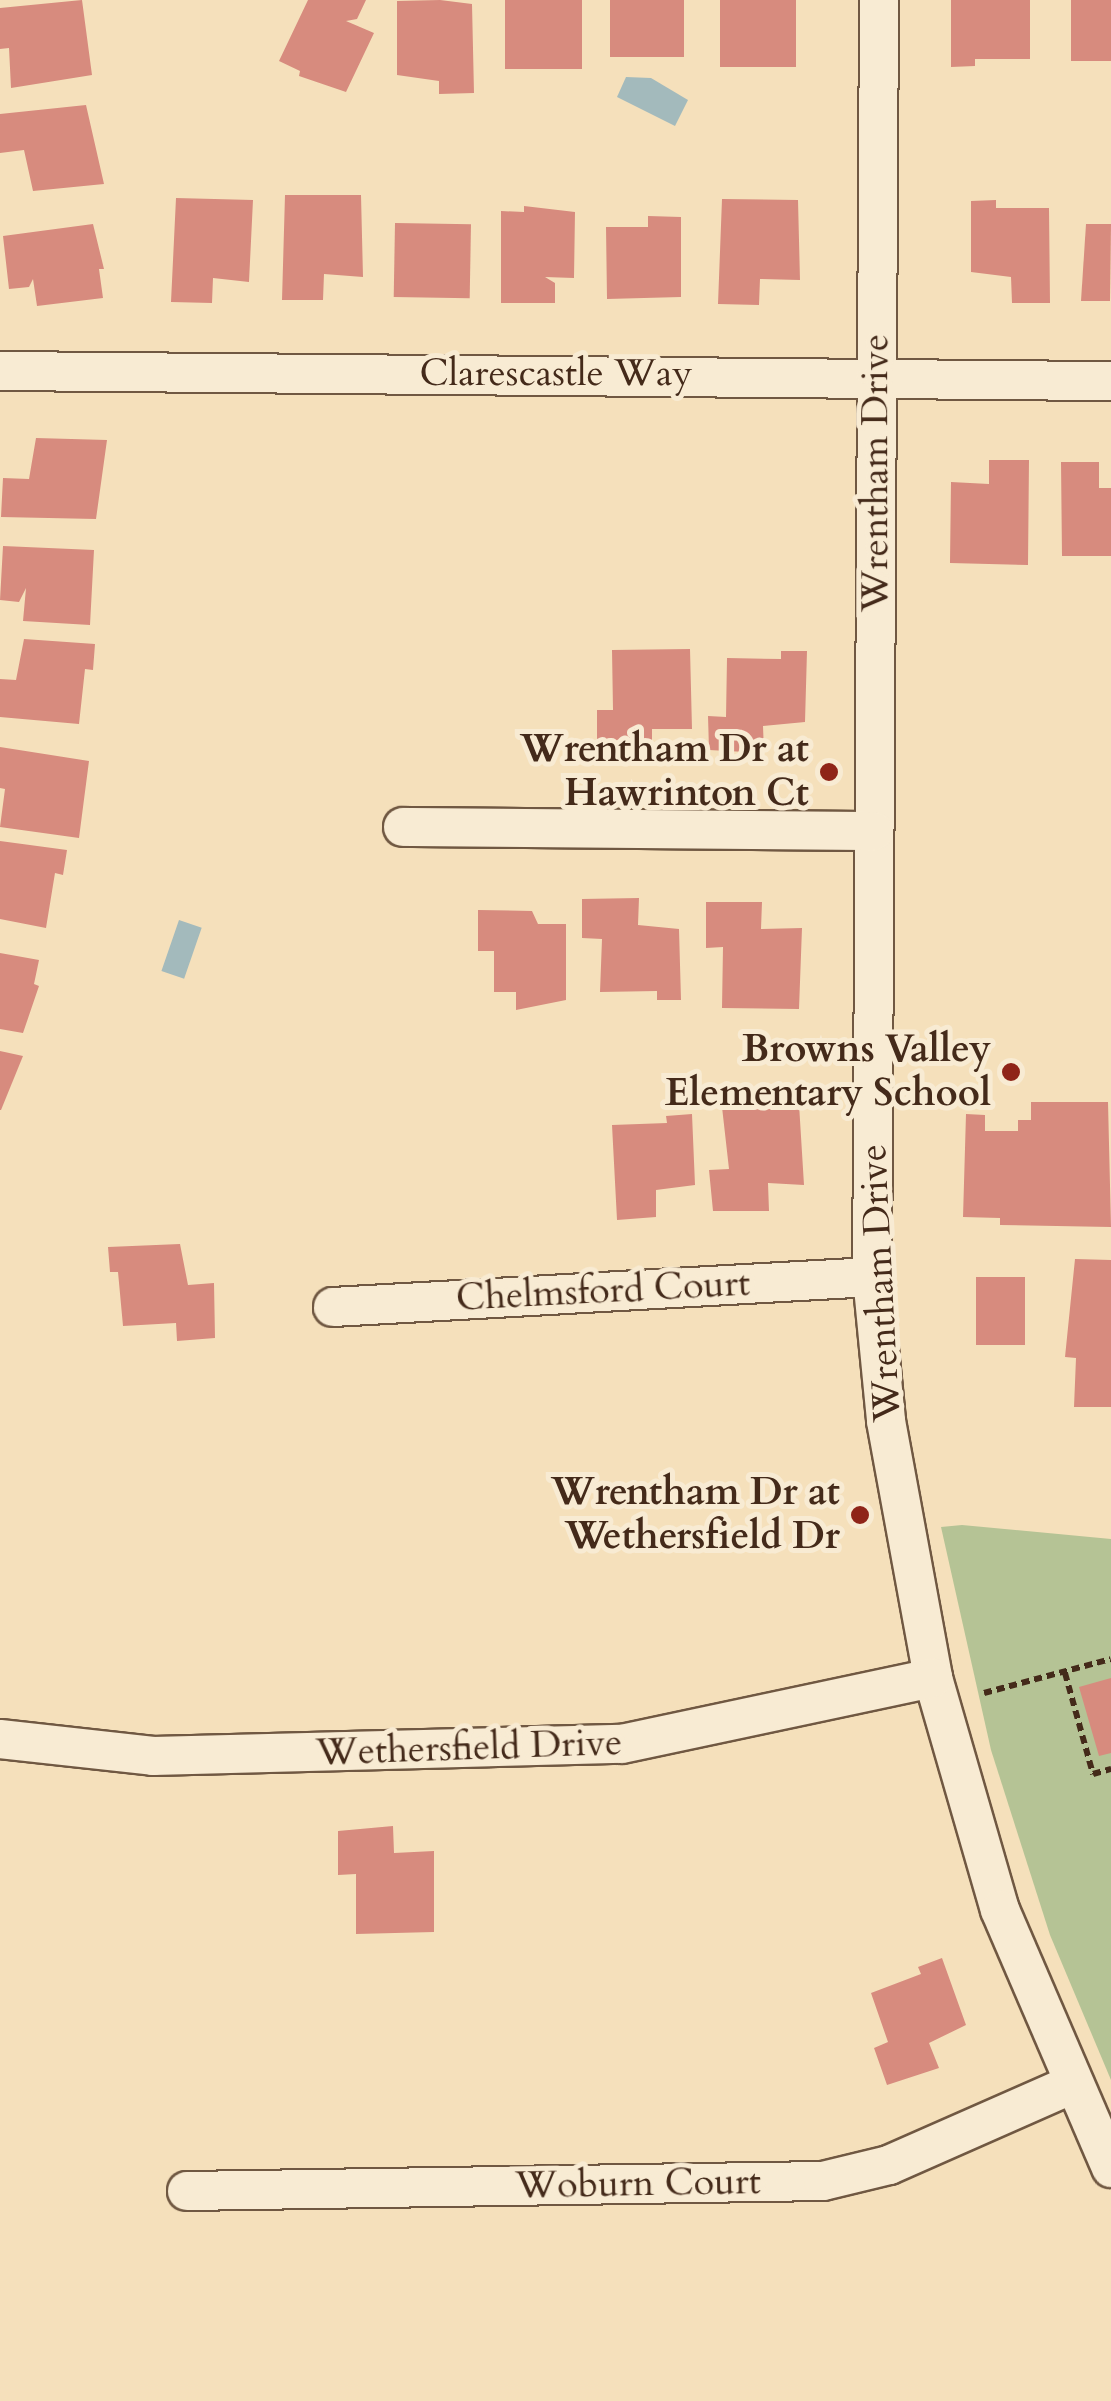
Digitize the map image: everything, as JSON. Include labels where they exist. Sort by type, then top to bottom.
[{"type":"street","name":"Wrentham Drive","points":[[879,0],[872,1278],[899,1510],[934,1678],[1000,1910],[1070,2085],[1111,2168]]},
{"type":"street","name":"Clarescastle Way","points":[[0,371],[1111,381]]},
{"type":"street","points":[[403,826],[874,831]]},
{"type":"street","name":"Chelmsford Court","points":[[333,1307],[872,1278]]},
{"type":"street","name":"Wethersfield Drive","points":[[0,1739],[153,1756],[622,1744],[934,1678]]},
{"type":"street","name":"Woburn Court","points":[[187,2192],[823,2181],[890,2165],[1070,2085]]},
{"type":"path","points":[[984,1693],[1111,1659]]},
{"type":"path","points":[[1064,1673],[1093,1774],[1111,1769]]},
{"type":"green space","points":[[962,1525],[1111,1539],[1111,2080],[1050,1935],[991,1750],[941,1527]]},
{"type":"water","points":[[626,77],[651,78],[688,100],[675,126],[617,97]]},
{"type":"water","points":[[179,920],[202,928],[184,979],[161,971]]},
{"type":"building","points":[[82,0],[92,75],[11,88],[9,48],[0,49],[0,8]]},
{"type":"building","points":[[308,0],[366,0],[357,19],[346,21],[374,33],[346,92],[299,76],[300,71],[279,61]]},
{"type":"building","points":[[505,0],[582,0],[582,69],[505,69]]},
{"type":"building","points":[[610,0],[684,0],[684,57],[610,57]]},
{"type":"building","points":[[720,0],[796,0],[796,67],[720,67]]},
{"type":"building","points":[[951,0],[1030,0],[1030,59],[975,59],[975,66],[951,67]]},
{"type":"building","points":[[1071,0],[1111,0],[1111,61],[1071,61]]},
{"type":"building","points":[[397,1],[472,4],[474,93],[439,94],[439,81],[397,75]]},
{"type":"building","points":[[86,105],[104,184],[33,191],[24,150],[0,153],[0,114]]},
{"type":"building","points":[[285,195],[361,195],[363,277],[324,274],[323,300],[282,300]]},
{"type":"building","points":[[176,198],[253,200],[249,282],[213,278],[212,303],[171,302]]},
{"type":"building","points":[[722,199],[798,200],[800,280],[760,279],[759,305],[718,304]]},
{"type":"building","points":[[996,200],[996,208],[1049,208],[1050,303],[1012,303],[1011,277],[971,272],[971,201]]},
{"type":"building","points":[[524,206],[575,212],[574,278],[545,277],[555,283],[555,303],[501,303],[501,211],[524,212]]},
{"type":"building","points":[[648,216],[681,217],[681,297],[607,299],[606,227],[648,227]]},
{"type":"building","points":[[395,223],[471,224],[470,298],[394,297]]},
{"type":"building","points":[[93,224],[104,269],[99,269],[103,298],[37,306],[33,279],[29,287],[9,289],[3,236]]},
{"type":"building","points":[[1086,224],[1111,224],[1110,301],[1081,301]]},
{"type":"building","points":[[36,438],[107,440],[96,519],[1,517],[3,478],[29,479]]},
{"type":"building","points":[[989,460],[1029,460],[1028,565],[950,563],[951,482],[989,484]]},
{"type":"building","points":[[1061,462],[1099,462],[1099,488],[1111,488],[1111,556],[1062,556]]},
{"type":"building","points":[[3,546],[94,550],[90,625],[23,621],[26,588],[19,602],[0,600]]},
{"type":"building","points":[[24,639],[95,644],[93,670],[85,669],[79,724],[0,717],[0,679],[16,680]]},
{"type":"building","points":[[690,649],[692,729],[652,729],[652,755],[597,753],[597,710],[613,710],[612,650]]},
{"type":"building","points":[[781,651],[807,651],[805,722],[763,726],[764,753],[709,750],[708,716],[726,717],[727,658],[781,659]]},
{"type":"building","points":[[0,747],[89,761],[79,838],[0,827],[5,789],[0,788]]},
{"type":"building","points":[[0,841],[67,850],[63,875],[55,873],[46,928],[0,919]]},
{"type":"building","points":[[639,898],[638,925],[679,929],[681,1000],[657,1000],[657,991],[600,992],[602,939],[582,938],[582,899]]},
{"type":"building","points":[[706,902],[762,902],[761,929],[802,928],[799,1009],[722,1008],[723,947],[706,948]]},
{"type":"building","points":[[478,910],[532,911],[538,924],[566,924],[566,1000],[516,1010],[516,992],[494,992],[494,951],[478,951]]},
{"type":"building","points":[[0,953],[39,960],[34,984],[39,986],[23,1033],[0,1029]]},
{"type":"building","points":[[0,1051],[23,1056],[1,1110],[0,1110]]},
{"type":"building","points":[[1031,1102],[1108,1102],[1111,1227],[1000,1225],[1000,1218],[963,1217],[966,1114],[985,1115],[985,1131],[1018,1131],[1018,1120],[1031,1120]]},
{"type":"building","points":[[799,1104],[804,1185],[768,1183],[769,1211],[713,1211],[709,1170],[729,1169],[722,1107]]},
{"type":"building","points":[[692,1114],[695,1185],[656,1190],[656,1217],[617,1220],[612,1125],[667,1123],[666,1116]]},
{"type":"building","points":[[180,1244],[188,1285],[214,1283],[215,1338],[177,1341],[176,1323],[123,1326],[118,1272],[110,1272],[108,1247]]},
{"type":"building","points":[[1075,1259],[1111,1260],[1111,1407],[1074,1407],[1076,1358],[1065,1357]]},
{"type":"building","points":[[976,1277],[1025,1277],[1025,1345],[976,1345]]},
{"type":"building","points":[[1111,1678],[1111,1753],[1099,1756],[1079,1687]]},
{"type":"building","points":[[393,1826],[394,1853],[434,1851],[434,1932],[356,1934],[356,1874],[338,1875],[338,1831]]},
{"type":"building","points":[[942,1958],[966,2025],[929,2043],[939,2068],[887,2085],[874,2048],[888,2042],[871,1993],[921,1974],[918,1967]]},
{"type":"place","name":"Wrentham Dr at Hawrinton Ct","points":[[829,772]]},
{"type":"place","name":"Browns Valley Elementary School","points":[[1011,1072]]},
{"type":"place","name":"Wrentham Dr at Wethersfield Dr","points":[[860,1515]]}]
